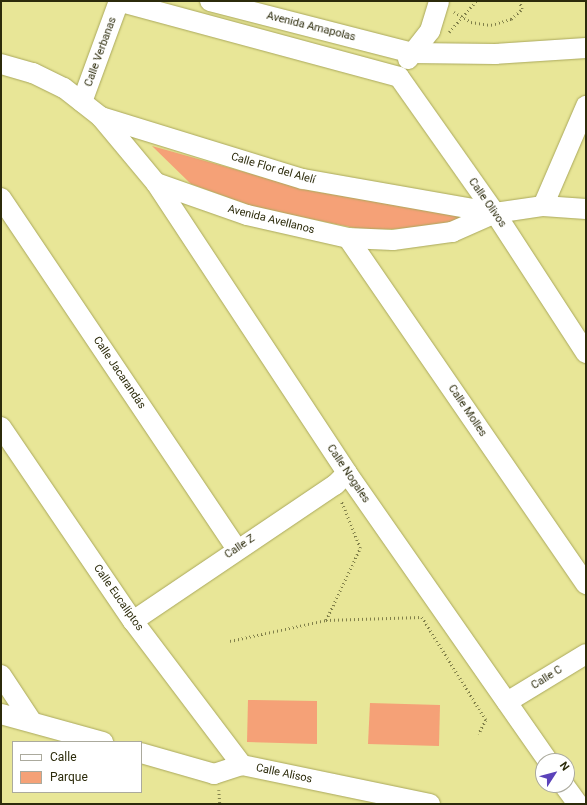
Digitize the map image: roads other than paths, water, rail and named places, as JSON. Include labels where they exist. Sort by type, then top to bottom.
[{"type":"street","points":[[119,1],[247,39],[399,77],[412,52],[430,31],[439,2]]},
{"type":"street","name":"Calle Verbanas","points":[[82,102],[119,1]]},
{"type":"street","name":"Avenida Amapolas","points":[[210,1],[412,52],[436,51],[495,54],[586,48]]},
{"type":"street","points":[[1,64],[34,73],[64,88],[101,117],[156,183]]},
{"type":"street","name":"Calle Olivos","points":[[399,77],[495,213],[586,353]]},
{"type":"street","points":[[543,206],[586,106]]},
{"type":"street","name":"Calle Flor del Alelí","points":[[101,117],[303,179],[495,213]]},
{"type":"street","name":"Avenida Avellanos","points":[[156,183],[247,215],[348,238],[427,237],[452,232],[495,213],[543,206],[586,209]]},
{"type":"street","name":"Calle Nogales","points":[[156,183],[341,479],[507,702],[542,753]]},
{"type":"street","name":"Calle Jacarandás","points":[[1,198],[237,549]]},
{"type":"street","name":"Calle Molles","points":[[348,238],[586,584]]},
{"type":"street","name":"Calle Eucaliptos","points":[[1,427],[133,620],[242,766]]},
{"type":"street","name":"Calle Z","points":[[133,620],[341,479]]},
{"type":"street","name":"Calle C","points":[[507,702],[586,654]]},
{"type":"street","points":[[1,675],[32,722]]},
{"type":"street","points":[[1,714],[99,741]]},
{"type":"street","name":"Calle Alisos","points":[[142,753],[214,774],[242,766],[430,804]]},
{"type":"street","points":[[570,793],[578,804]]}]
